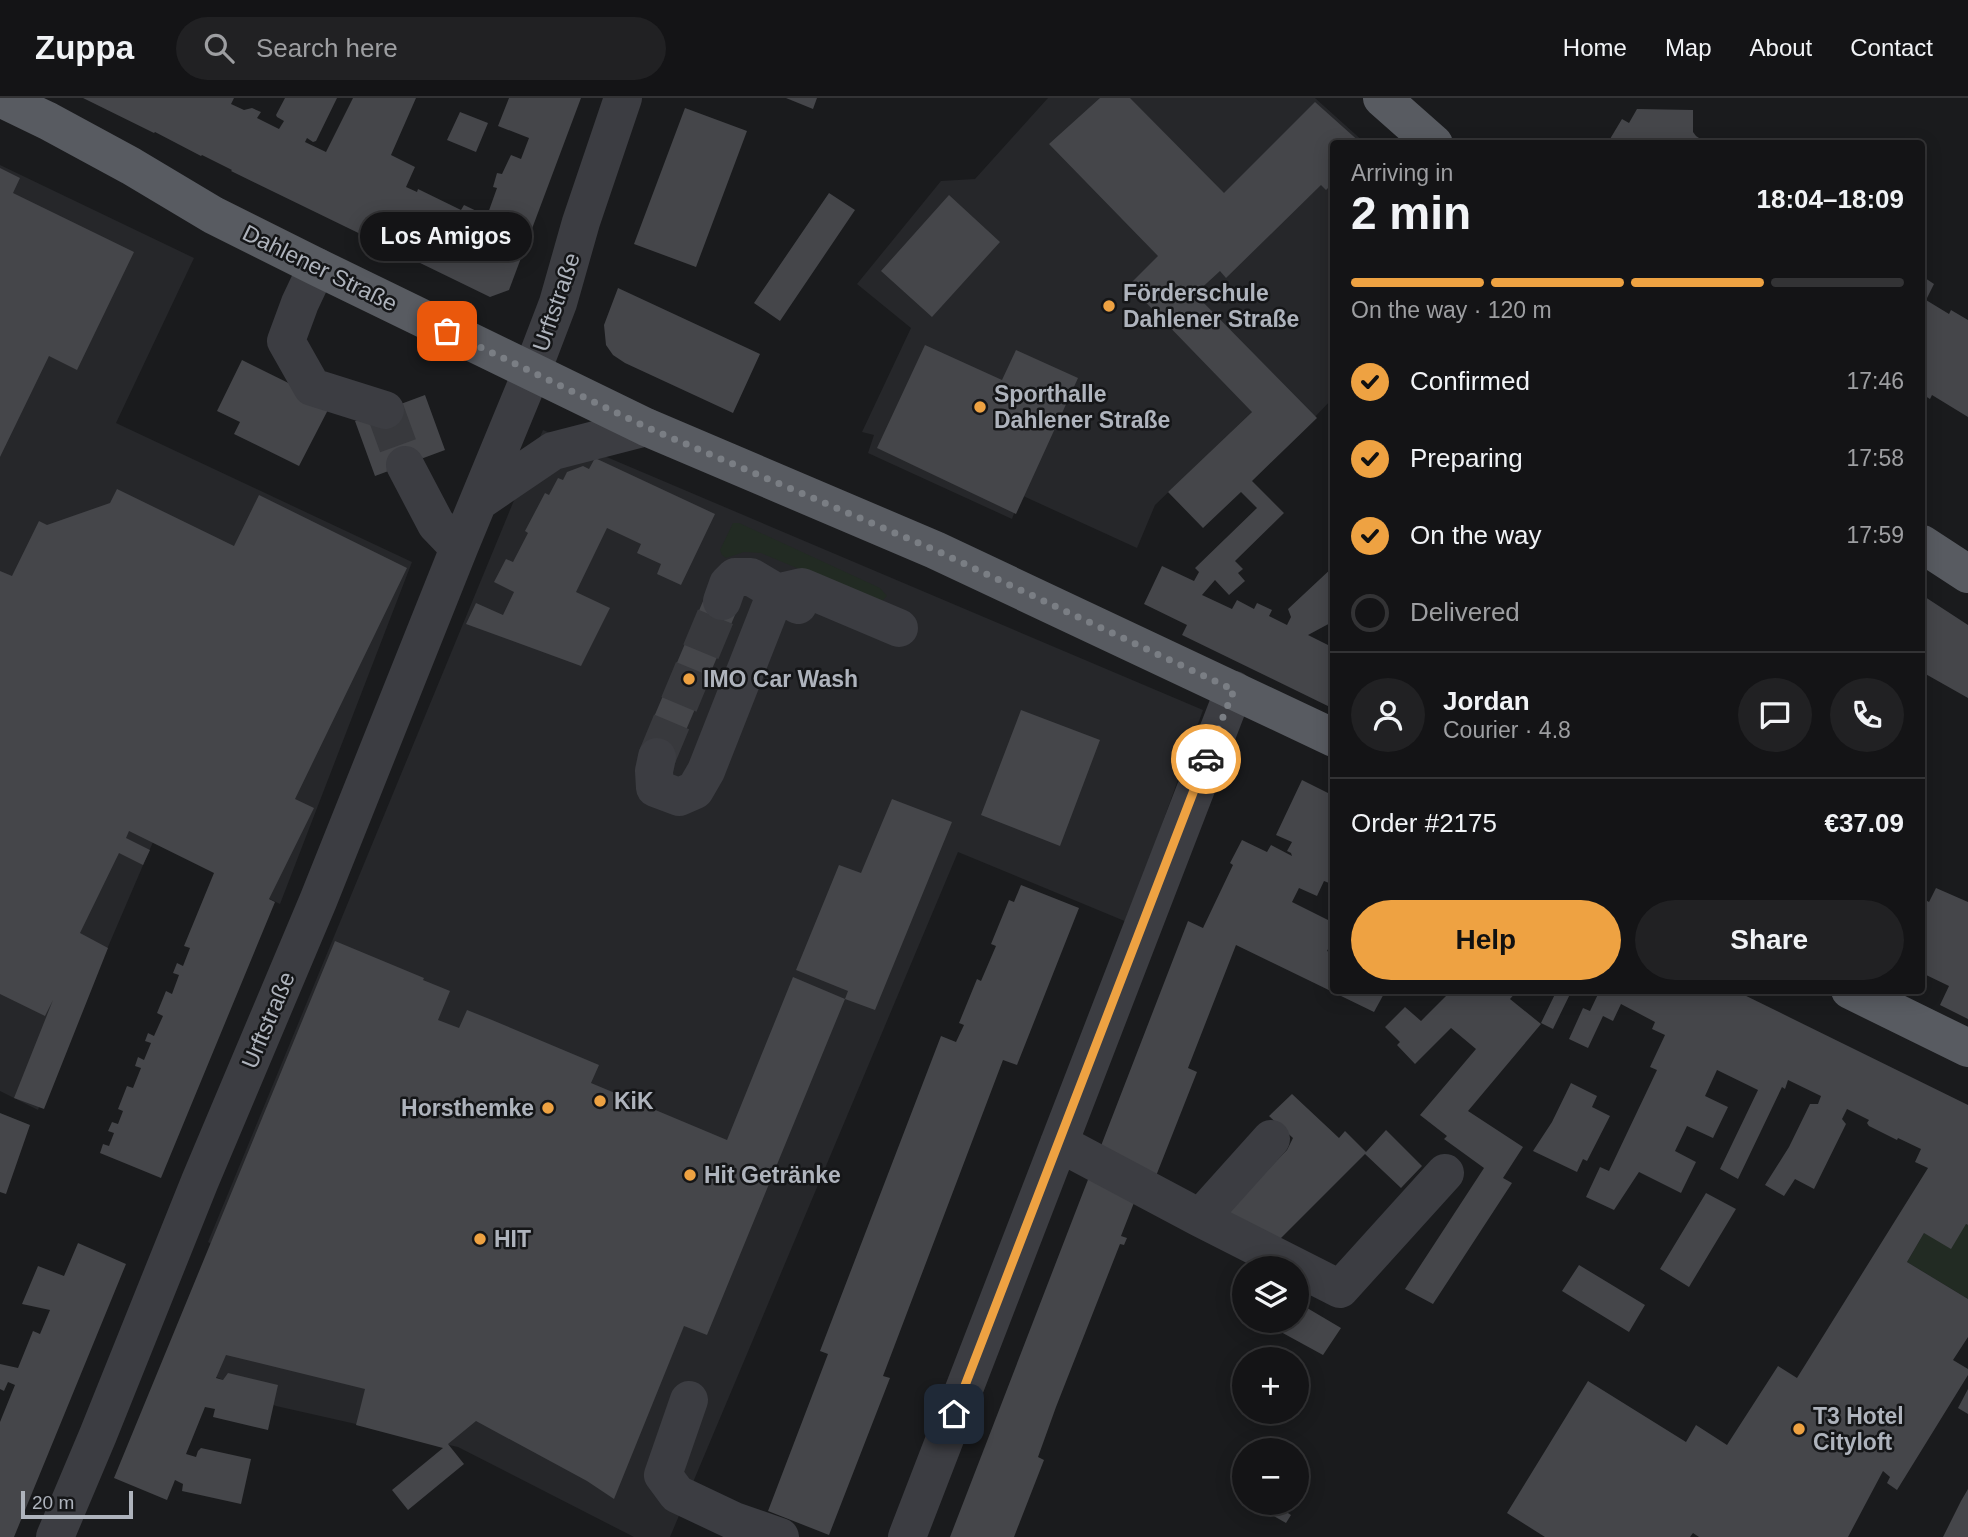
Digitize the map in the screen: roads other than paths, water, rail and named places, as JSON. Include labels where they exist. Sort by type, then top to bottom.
[{"type":"main road","name":"Dahlener Straße","points":[[0,98],[131,166],[213,215],[646,427],[935,550],[1330,736]]},
{"type":"main road","points":[[1382,98],[1429,140]]},
{"type":"main road","points":[[1925,546],[1968,574]]},
{"type":"main road","points":[[1858,994],[1968,1048]]},
{"type":"street","name":"Urftstraße","points":[[54,1537],[318,901],[532,371],[558,303],[581,222],[623,98]]},
{"type":"street","points":[[317,267],[286,341],[312,387],[384,410]]},
{"type":"street","points":[[478,502],[553,451],[646,427]]},
{"type":"street","points":[[405,465],[436,524],[459,548]]},
{"type":"street","points":[[722,601],[728,584],[735,577],[751,578],[776,593],[802,587],[895,638]]},
{"type":"street","points":[[657,757],[655,788],[679,797],[695,790],[710,761],[776,593]]},
{"type":"street","points":[[907,1537],[1234,690]]},
{"type":"street","points":[[1200,1218],[1271,1139]]},
{"type":"street","points":[[1059,1143],[1340,1289],[1445,1173]]},
{"type":"street","points":[[689,1400],[663,1475],[677,1494],[734,1521],[780,1537]]},
{"type":"tunnel","points":[[385,410],[405,465]]},
{"type":"tunnel","points":[[657,757],[722,601]]},
{"type":"place","name":"Förderschule Dahlener Straße","points":[[1109,306]]},
{"type":"place","name":"Los Amigos","points":[[447,331]]},
{"type":"place","name":"Sporthalle Dahlener Straße","points":[[980,407]]},
{"type":"place","name":"IMO Car Wash","points":[[689,679]]},
{"type":"place","name":"KiK","points":[[600,1101]]},
{"type":"place","name":"Horsthemke","points":[[548,1108]]},
{"type":"place","name":"Hit Getränke","points":[[690,1175]]},
{"type":"place","name":"HIT","points":[[480,1239]]},
{"type":"place","name":"T3 Hotel Cityloft","points":[[1799,1429]]}]
